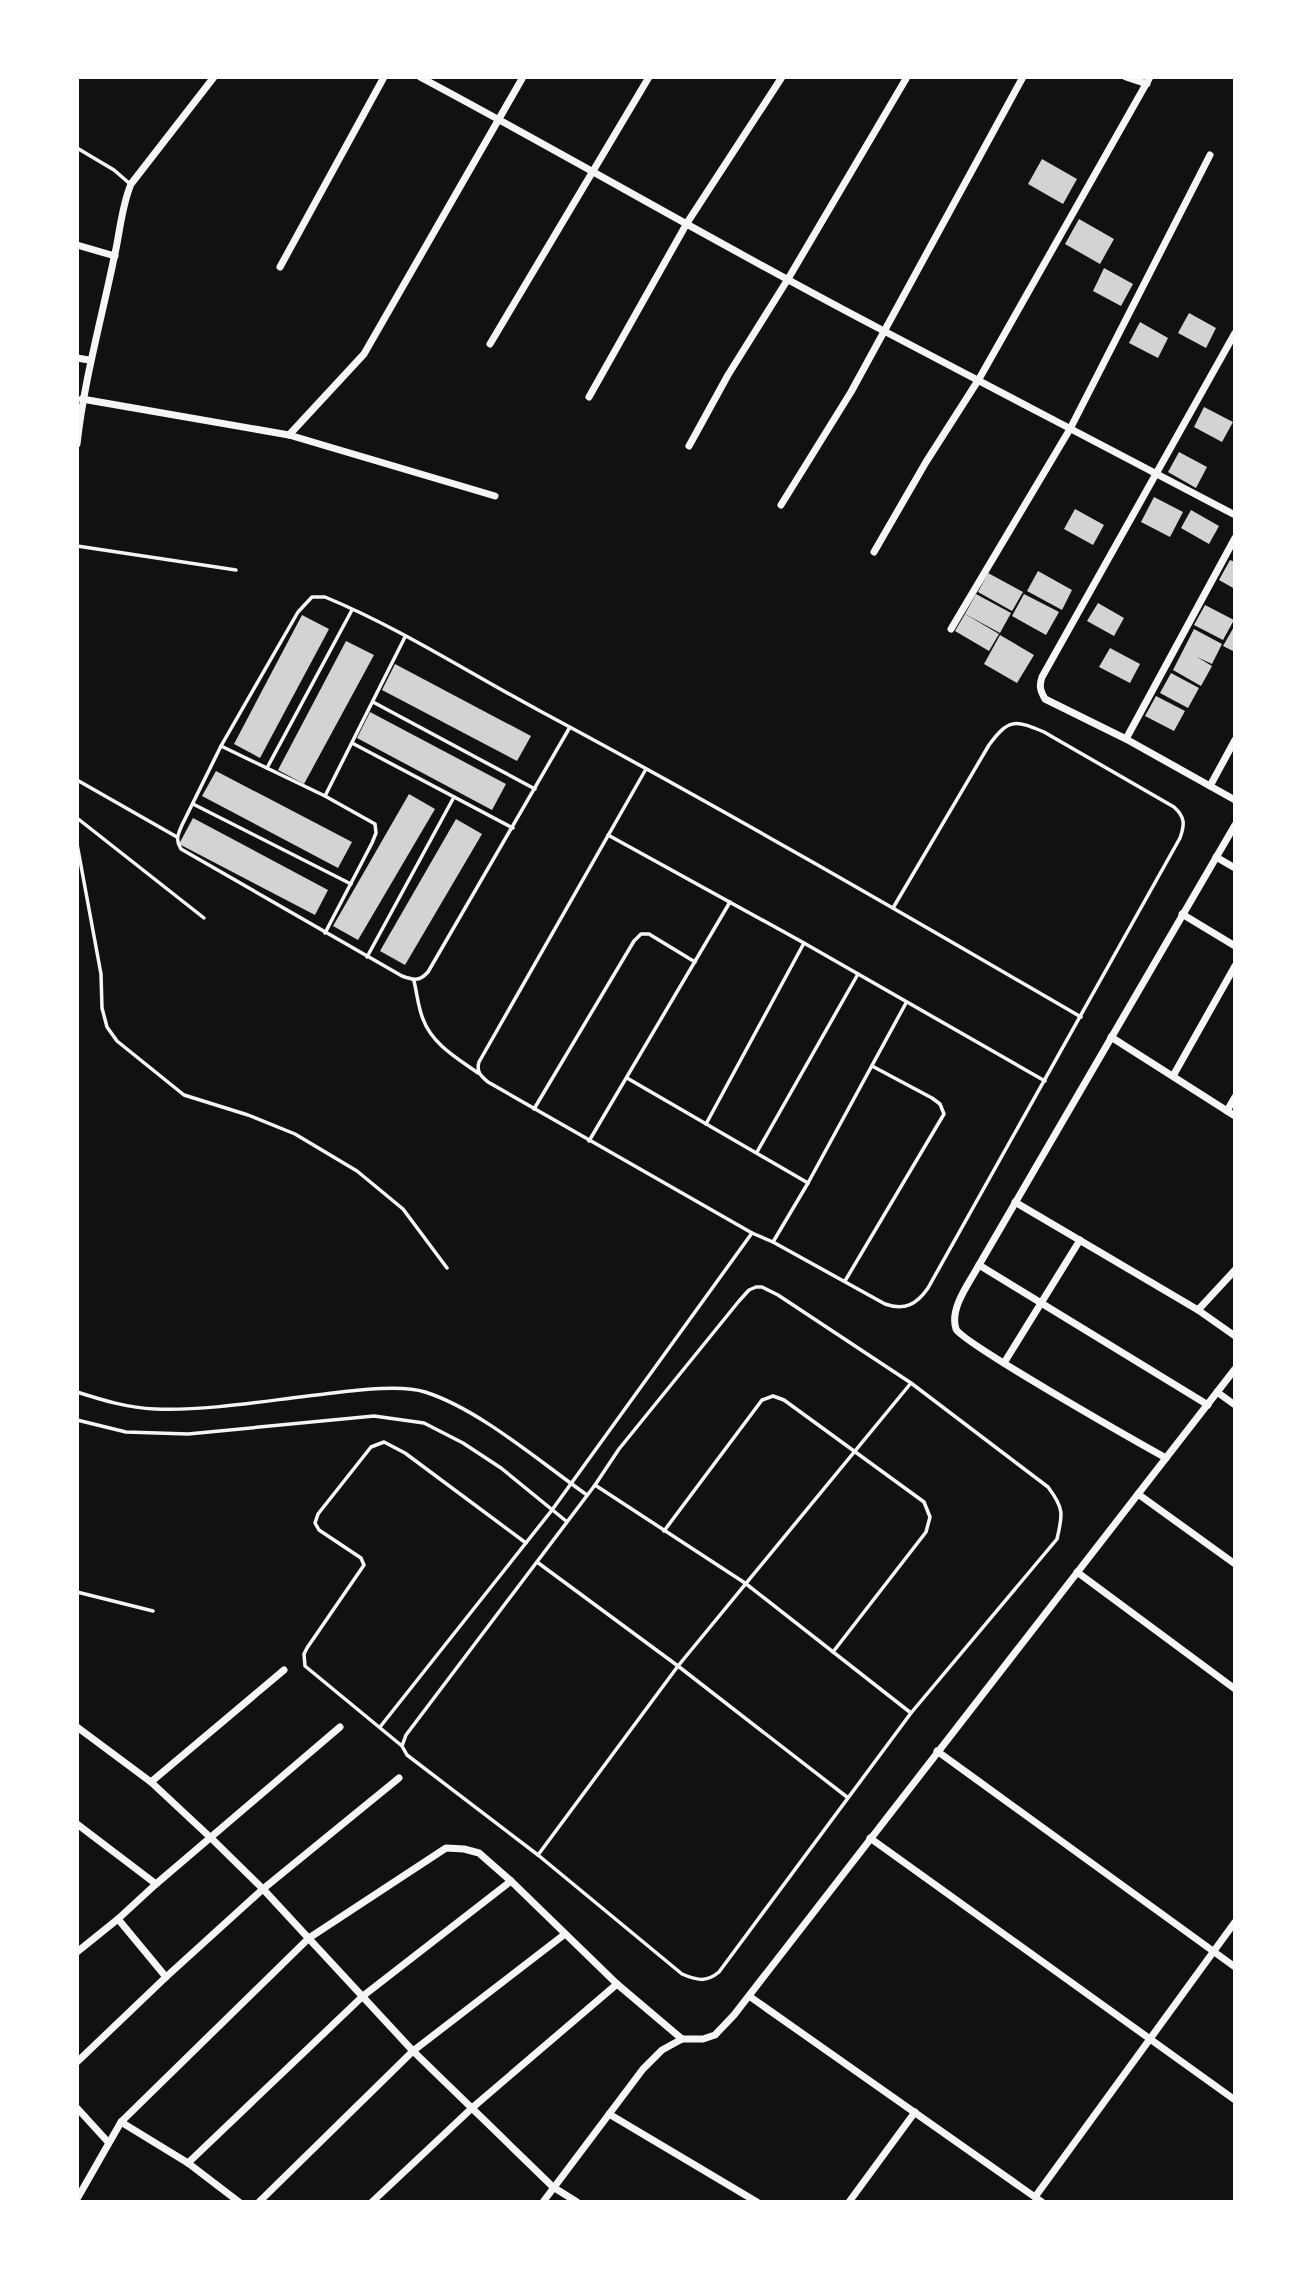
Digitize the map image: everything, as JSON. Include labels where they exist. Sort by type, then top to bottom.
[{"type":"street","points":[[77,444],[89,360],[115,256],[125,199],[131,184],[214,77]]},
{"type":"street","points":[[280,267],[384,77]]},
{"type":"street","points":[[420,77],[884,332],[979,379],[1235,515]]},
{"type":"street","points":[[289,435],[364,354],[523,77]]},
{"type":"street","points":[[490,344],[649,77]]},
{"type":"street","points":[[589,397],[687,223],[782,77]]},
{"type":"street","points":[[688,446],[907,77]]},
{"type":"street","points":[[781,505],[851,392],[1023,77]]},
{"type":"street","points":[[874,552],[926,462],[979,379],[1149,81],[1126,77]]},
{"type":"street","points":[[951,629],[1070,429],[1210,155]]},
{"type":"street","points":[[77,245],[115,256]]},
{"type":"street","points":[[1235,333],[1039,685],[1045,699],[1126,739],[1235,800]]},
{"type":"street","points":[[77,358],[89,360]]},
{"type":"street","points":[[82,399],[289,435],[495,496]]},
{"type":"street","points":[[1126,739],[1235,538]]},
{"type":"street","points":[[1210,786],[1235,740]]},
{"type":"street","points":[[1166,1458],[1004,1363],[958,1333],[954,1320],[956,1309],[979,1265],[1235,825]]},
{"type":"street","points":[[1216,857],[1235,868]]},
{"type":"street","points":[[1182,914],[1235,946]]},
{"type":"street","points":[[1172,1076],[1235,966]]},
{"type":"street","points":[[1111,1037],[1235,1116]]},
{"type":"street","points":[[1227,1111],[1235,1097]]},
{"type":"street","points":[[1015,1202],[1198,1310],[1235,1336]]},
{"type":"street","points":[[1004,1363],[1080,1240]]},
{"type":"street","points":[[979,1265],[1208,1405]]},
{"type":"street","points":[[1198,1310],[1235,1270]]},
{"type":"street","points":[[542,2202],[643,2069],[662,2050],[682,2039],[703,2039],[715,2035],[749,1996],[1235,1369]]},
{"type":"street","points":[[1217,1392],[1235,1405]]},
{"type":"street","points":[[1138,1494],[1235,1564]]},
{"type":"street","points":[[1077,1572],[1235,1689]]},
{"type":"street","points":[[151,1782],[284,1671]]},
{"type":"street","points":[[77,1727],[151,1782],[211,1838],[263,1889],[414,2051],[553,2187],[577,2202]]},
{"type":"street","points":[[77,1952],[340,1727]]},
{"type":"street","points":[[937,1751],[1235,1967]]},
{"type":"street","points":[[77,2062],[263,1889],[399,1778]]},
{"type":"street","points":[[77,1824],[156,1884]]},
{"type":"street","points":[[870,1838],[1235,2100]]},
{"type":"street","points":[[77,2199],[121,2122],[309,1938],[446,1848],[479,1853],[617,1984],[682,2039]]},
{"type":"street","points":[[188,2163],[363,1996],[511,1881]]},
{"type":"street","points":[[118,1919],[166,1977]]},
{"type":"street","points":[[1035,2197],[1235,1922]]},
{"type":"street","points":[[259,2202],[414,2051],[565,1934]]},
{"type":"street","points":[[372,2202],[472,2108],[617,1984]]},
{"type":"street","points":[[749,1996],[1042,2202]]},
{"type":"street","points":[[77,2108],[108,2142]]},
{"type":"street","points":[[849,2202],[915,2112]]},
{"type":"street","points":[[609,2114],[757,2202]]},
{"type":"street","points":[[121,2122],[188,2163],[239,2202]]},
{"type":"lane","points":[[77,148],[114,170],[131,184]]},
{"type":"lane","points":[[569,727],[513,828],[422,979],[414,981],[367,957],[181,849],[177,844],[177,837],[221,746],[304,603],[312,597],[325,597],[405,637],[646,769],[1081,1017]]},
{"type":"lane","points":[[267,768],[352,609]]},
{"type":"lane","points":[[325,796],[405,637]]},
{"type":"lane","points":[[373,702],[535,789]]},
{"type":"lane","points":[[414,981],[423,1020],[430,1033],[439,1044],[488,1082],[752,1233],[894,1307],[902,1308],[912,1305],[921,1297],[1045,1081],[1180,838],[1184,822],[1182,814],[1044,732],[1024,724],[1009,724],[1002,728],[989,745],[893,908]]},
{"type":"lane","points":[[352,743],[513,828]]},
{"type":"lane","points":[[221,746],[371,820],[377,828],[372,843],[325,933]]},
{"type":"lane","points":[[479,1074],[479,1062],[646,769]]},
{"type":"lane","points":[[77,780],[177,837]]},
{"type":"lane","points":[[367,957],[454,797]]},
{"type":"lane","points":[[192,804],[351,884]]},
{"type":"lane","points":[[77,818],[204,918]]},
{"type":"lane","points":[[608,835],[1045,1081]]},
{"type":"lane","points":[[77,844],[101,974],[102,1008],[107,1027],[117,1041],[184,1095],[248,1115],[295,1134],[357,1171],[403,1209],[447,1268]]},
{"type":"lane","points":[[589,1141],[730,902]]},
{"type":"lane","points":[[534,1109],[634,941],[641,934],[649,934],[695,962]]},
{"type":"lane","points":[[706,1124],[804,943]]},
{"type":"lane","points":[[757,1153],[858,974]]},
{"type":"lane","points":[[773,1242],[906,1003]]},
{"type":"lane","points":[[845,1281],[944,1114],[940,1104],[932,1098],[872,1066]]},
{"type":"lane","points":[[627,1078],[808,1183]]},
{"type":"lane","points":[[380,1727],[552,1510],[752,1233]]},
{"type":"lane","points":[[402,1746],[407,1735],[628,1438],[739,1301],[749,1290],[756,1287],[778,1295],[911,1383],[1048,1487],[1059,1502],[1061,1520],[1056,1539],[911,1713],[719,1972],[712,1979],[704,1980],[681,1974],[538,1855],[415,1762],[402,1746],[305,1666],[304,1654],[307,1648],[364,1565],[360,1558],[319,1530],[315,1523],[318,1514],[372,1447],[384,1441],[405,1452],[526,1543]]},
{"type":"lane","points":[[538,1855],[678,1666],[911,1383]]},
{"type":"lane","points":[[77,1392],[114,1404],[154,1409],[202,1407],[340,1392],[399,1389],[423,1391],[472,1415],[587,1494]]},
{"type":"lane","points":[[664,1531],[762,1400],[773,1396],[784,1400],[855,1451],[924,1502],[930,1517],[926,1532],[833,1653]]},
{"type":"lane","points":[[77,1420],[126,1432],[188,1434],[374,1416],[424,1423],[463,1443],[500,1468],[566,1521]]},
{"type":"lane","points":[[595,1485],[745,1583],[911,1713]]},
{"type":"lane","points":[[537,1562],[678,1666],[847,1797]]},
{"type":"lane","points":[[77,1592],[153,1611]]},
{"type":"path","points":[[77,546],[236,570]]},
{"type":"building","points":[[1042,159],[1077,179],[1063,204],[1028,184]]},
{"type":"building","points":[[1079,219],[1114,239],[1100,264],[1065,244]]},
{"type":"building","points":[[1104,268],[1133,284],[1121,306],[1093,291]]},
{"type":"building","points":[[1189,313],[1216,328],[1206,348],[1178,333]]},
{"type":"building","points":[[1140,322],[1168,338],[1158,358],[1129,343]]},
{"type":"building","points":[[1204,407],[1233,422],[1222,442],[1194,427]]},
{"type":"building","points":[[1179,452],[1207,467],[1196,488],[1168,472]]},
{"type":"building","points":[[1154,497],[1183,512],[1170,537],[1141,522]]},
{"type":"building","points":[[1075,509],[1104,525],[1093,545],[1064,529]]},
{"type":"building","points":[[1191,510],[1219,526],[1209,544],[1181,528]]},
{"type":"building","points":[[1230,560],[1235,562],[1235,589],[1219,580]]},
{"type":"building","points":[[1038,571],[1072,590],[1062,610],[1027,591]]},
{"type":"building","points":[[988,573],[1023,592],[1012,611],[978,592]]},
{"type":"building","points":[[976,594],[1011,613],[1000,633],[965,614]]},
{"type":"building","points":[[1024,594],[1059,612],[1046,635],[1012,616]]},
{"type":"building","points":[[1098,603],[1124,618],[1114,636],[1087,621]]},
{"type":"building","points":[[1205,605],[1234,620],[1223,640],[1194,625]]},
{"type":"building","points":[[965,614],[999,634],[989,651],[955,631]]},
{"type":"building","points":[[302,615],[329,629],[260,758],[234,744]]},
{"type":"building","points":[[1235,625],[1235,652],[1223,646]]},
{"type":"building","points":[[1194,629],[1222,644],[1212,664],[1197,657],[1212,666],[1201,686],[1173,670]]},
{"type":"building","points":[[1000,635],[1034,655],[1017,683],[984,664]]},
{"type":"building","points":[[346,641],[374,655],[304,784],[278,770]]},
{"type":"building","points":[[1110,648],[1140,664],[1130,683],[1099,667]]},
{"type":"building","points":[[395,664],[531,736],[517,761],[382,690]]},
{"type":"building","points":[[1171,673],[1199,688],[1188,708],[1160,693]]},
{"type":"building","points":[[1156,696],[1185,711],[1174,731],[1145,716]]},
{"type":"building","points":[[370,712],[506,784],[492,810],[357,738]]},
{"type":"building","points":[[216,771],[352,842],[338,868],[202,796]]},
{"type":"building","points":[[409,794],[435,809],[358,940],[333,926]]},
{"type":"building","points":[[193,818],[328,890],[315,915],[179,844]]},
{"type":"building","points":[[456,819],[482,834],[405,965],[380,951]]}]
